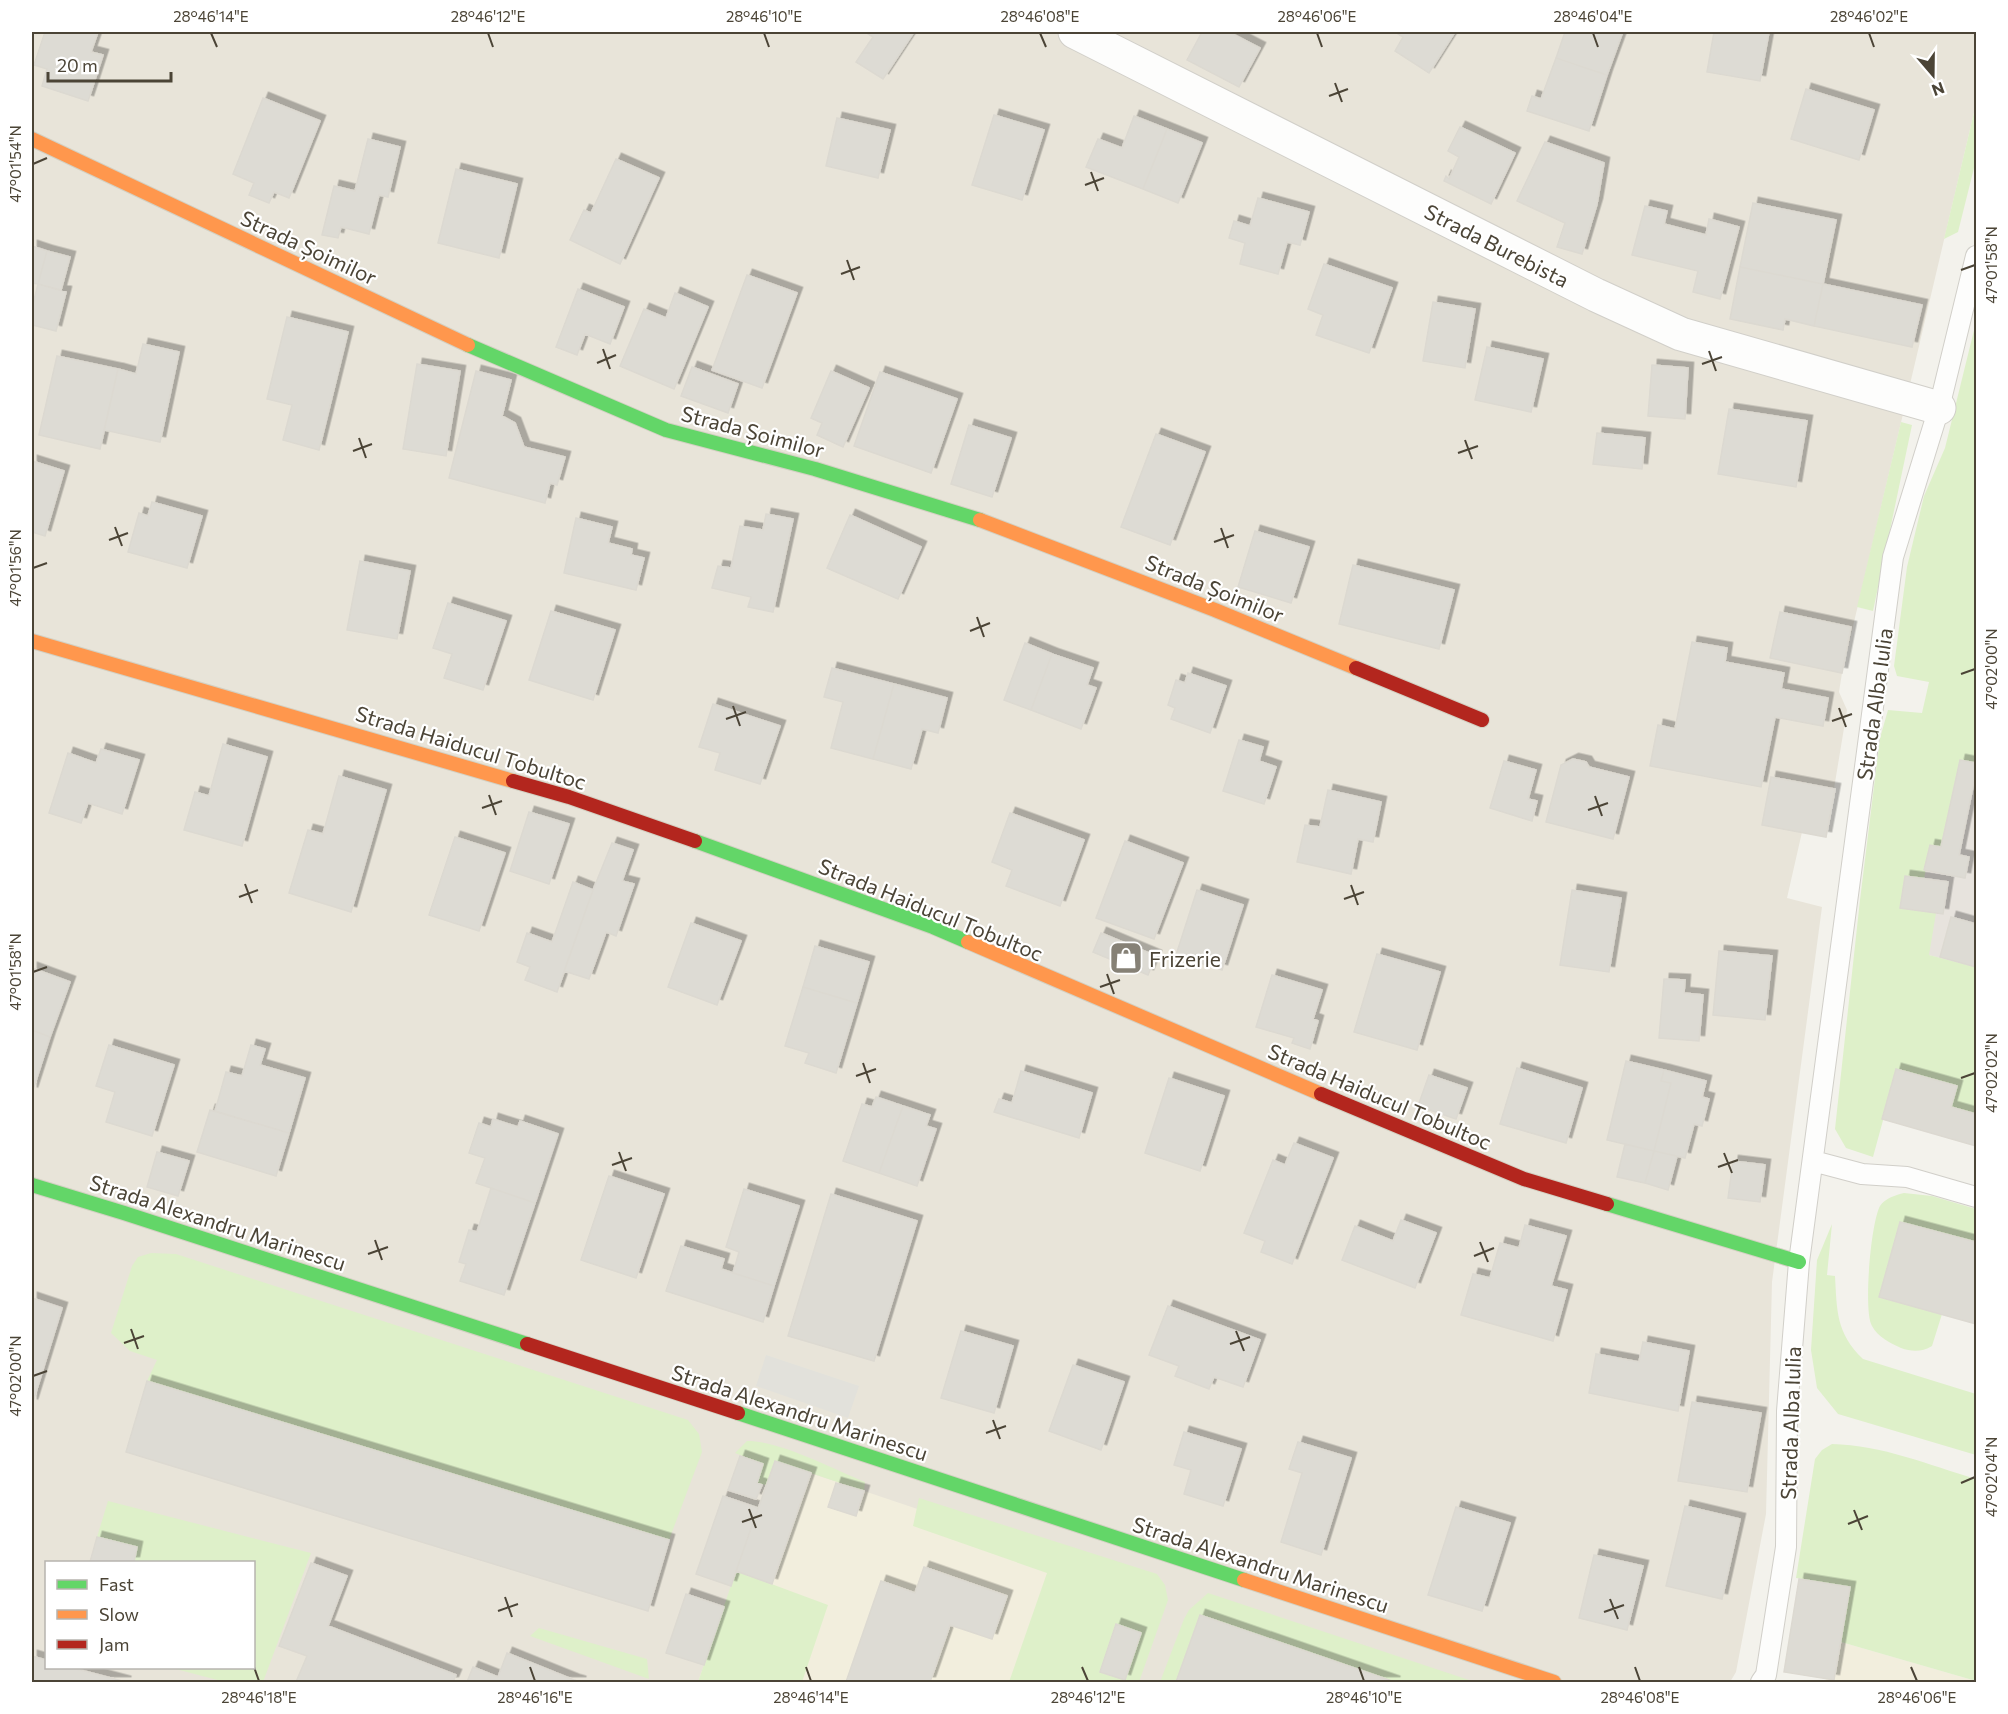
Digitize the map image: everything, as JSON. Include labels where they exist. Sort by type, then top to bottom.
[{"type":"street","name":"Strada Burebista","points":[[1075,32],[1596,296],[1681,333],[1939,408]]},
{"type":"street","name":"Strada Șoimilor","points":[[32,139],[481,351],[666,430],[815,469],[1002,528],[1215,609],[1482,720]]},
{"type":"street","name":"Strada Haiducul Tobultoc","points":[[32,641],[569,797],[703,844],[933,927],[1208,1047],[1524,1179],[1799,1262]]},
{"type":"street","name":"Strada Alexandru Marinescu","points":[[32,1185],[697,1400],[1554,1683]]},
{"type":"lane","name":"Strada Alba Iulia","points":[[1761,1683],[1766,1675],[1786,1547],[1787,1411],[1799,1262],[1893,557],[1939,408],[1977,256]]},
{"type":"lane","points":[[1813,1161],[1862,1174],[1907,1177],[1977,1197]]},
{"type":"shaded area","points":[[32,32],[1976,32],[1976,104],[1842,673],[1839,692],[1847,710],[1826,837],[1802,832],[1787,898],[1822,907],[1772,1282],[1766,1514],[1736,1672],[1730,1682],[32,1682]]},
{"type":"shaded area","points":[[1960,760],[1976,763],[1976,967],[1928,955],[1900,908],[1905,876],[1924,870],[1930,845],[1941,847]]},
{"type":"shaded area","points":[[766,1355],[859,1386],[848,1418],[756,1386]]},
{"type":"shaded area","points":[[775,1461],[1149,1587],[1124,1682],[698,1682]]},
{"type":"shaded area","points":[[1841,1642],[1976,1682],[1825,1682],[1826,1679],[1834,1680]]},
{"type":"green space","points":[[1976,104],[1976,160],[1958,232],[1944,239]]},
{"type":"green space","points":[[1976,322],[1976,763],[1960,760],[1941,847],[1930,845],[1924,879],[1905,876],[1900,907],[1936,913],[1929,955],[1976,967],[1976,1114],[1951,1107],[1957,1086],[1897,1069],[1873,1157],[1846,1148],[1835,1129],[1860,900],[1880,738],[1888,710],[1922,713],[1929,682],[1897,676],[1894,666],[1907,567],[1924,496],[1945,448]]},
{"type":"green space","points":[[1901,422],[1912,425],[1873,611],[1857,607]]},
{"type":"green space","points":[[1904,1193],[1932,1196],[1976,1209],[1976,1242],[1900,1222],[1879,1297],[1942,1314],[1932,1346],[1917,1351],[1901,1348],[1889,1342],[1872,1326],[1869,1317],[1869,1266],[1877,1215],[1880,1206],[1885,1201]]},
{"type":"green space","points":[[1832,1224],[1827,1275],[1835,1276],[1840,1321],[1848,1340],[1863,1359],[1976,1394],[1976,1455],[1838,1414],[1817,1388],[1811,1350],[1817,1260]]},
{"type":"green space","points":[[151,1253],[176,1254],[688,1420],[699,1434],[702,1452],[669,1540],[147,1381],[157,1360],[130,1351],[111,1333],[132,1266],[138,1257]]},
{"type":"green space","points":[[747,1441],[775,1446],[823,1463],[865,1482],[864,1491],[775,1461],[766,1485],[757,1483],[763,1464],[735,1453]]},
{"type":"green space","points":[[1832,1444],[1887,1452],[1976,1479],[1976,1681],[1841,1642],[1850,1587],[1796,1578],[1815,1459],[1822,1450]]},
{"type":"green space","points":[[919,1498],[1157,1574],[1165,1585],[1168,1600],[1139,1682],[1009,1682],[1047,1573],[913,1526]]},
{"type":"green space","points":[[108,1501],[311,1553],[263,1682],[225,1682],[176,1669],[255,1669],[255,1561],[134,1561],[137,1547],[97,1537]]},
{"type":"green space","points":[[736,1571],[828,1605],[802,1682],[698,1682]]},
{"type":"green space","points":[[1208,1593],[1475,1682],[1395,1682],[1200,1615],[1176,1682],[1160,1682],[1184,1619],[1189,1610]]},
{"type":"green space","points":[[539,1628],[647,1659],[649,1679],[530,1636]]},
{"type":"building","points":[[45,32],[98,32],[91,52],[103,55],[88,101],[42,86],[47,69],[34,65]]},
{"type":"building","points":[[865,32],[914,32],[883,79],[856,62],[873,37]]},
{"type":"building","points":[[1202,32],[1229,32],[1260,48],[1239,87],[1187,60]]},
{"type":"building","points":[[1395,32],[1455,32],[1429,73],[1395,51],[1403,37]]},
{"type":"building","points":[[1565,32],[1622,34],[1607,75],[1556,58]]},
{"type":"building","points":[[1714,32],[1769,32],[1760,81],[1707,72]]},
{"type":"building","points":[[1556,58],[1607,75],[1589,131],[1527,111],[1532,96],[1541,99]]},
{"type":"building","points":[[1806,89],[1874,110],[1859,160],[1791,139]]},
{"type":"building","points":[[263,98],[320,121],[289,198],[274,192],[269,203],[249,195],[254,183],[233,174]]},
{"type":"building","points":[[994,115],[1044,130],[1022,200],[972,185]]},
{"type":"building","points":[[1134,116],[1167,129],[1143,189],[1086,167],[1098,139],[1122,148]]},
{"type":"building","points":[[837,118],[890,130],[878,178],[826,166]]},
{"type":"building","points":[[1460,127],[1515,153],[1491,204],[1444,181],[1446,176],[1449,179],[1459,157],[1448,151]]},
{"type":"building","points":[[1167,129],[1202,143],[1178,203],[1143,189]]},
{"type":"building","points":[[368,139],[400,147],[388,197],[379,195],[369,234],[341,227],[338,238],[322,235],[334,186],[355,191]]},
{"type":"building","points":[[1545,142],[1604,163],[1597,204],[1582,254],[1557,247],[1565,223],[1517,201]]},
{"type":"building","points":[[616,159],[659,178],[620,264],[570,240],[584,210],[591,213]]},
{"type":"building","points":[[456,169],[517,184],[499,258],[438,243]]},
{"type":"building","points":[[1258,198],[1309,212],[1300,245],[1287,242],[1278,274],[1240,264],[1245,243],[1229,238],[1234,221],[1250,226]]},
{"type":"building","points":[[1753,203],[1836,220],[1823,284],[1740,267]]},
{"type":"building","points":[[1645,206],[1667,211],[1664,224],[1706,235],[1709,219],[1739,227],[1720,299],[1693,292],[1698,271],[1632,255]]},
{"type":"building","points":[[32,246],[47,251],[38,284],[32,283]]},
{"type":"building","points":[[47,251],[70,257],[61,290],[38,284]]},
{"type":"building","points":[[1324,264],[1392,288],[1369,353],[1316,335],[1323,315],[1308,309]]},
{"type":"building","points":[[1740,267],[1823,284],[1814,326],[1785,319],[1783,330],[1730,319]]},
{"type":"building","points":[[747,275],[797,293],[762,388],[712,370]]},
{"type":"building","points":[[38,284],[66,292],[56,331],[32,325],[32,308]]},
{"type":"building","points":[[1823,284],[1922,305],[1912,347],[1814,326]]},
{"type":"building","points":[[578,289],[624,307],[610,344],[585,334],[577,355],[556,347]]},
{"type":"building","points":[[675,293],[708,307],[674,389],[620,366],[644,309],[666,318]]},
{"type":"building","points":[[1433,302],[1475,309],[1465,368],[1423,361]]},
{"type":"building","points":[[287,317],[348,332],[319,450],[283,440],[292,405],[267,399]]},
{"type":"building","points":[[143,344],[179,352],[160,442],[104,430],[118,369],[136,374]]},
{"type":"building","points":[[1487,347],[1543,359],[1531,412],[1475,400]]},
{"type":"building","points":[[57,356],[118,369],[100,449],[39,435]]},
{"type":"building","points":[[417,364],[460,371],[446,456],[403,449]]},
{"type":"building","points":[[1652,365],[1688,368],[1685,419],[1648,416]]},
{"type":"building","points":[[692,367],[738,384],[728,413],[681,396]]},
{"type":"building","points":[[476,371],[511,380],[502,416],[515,423],[524,447],[565,457],[557,485],[550,483],[545,503],[449,478]]},
{"type":"building","points":[[831,371],[869,388],[843,447],[817,435],[822,423],[811,418]]},
{"type":"building","points":[[880,372],[957,399],[931,473],[854,446]]},
{"type":"building","points":[[1729,409],[1807,421],[1796,487],[1718,474]]},
{"type":"building","points":[[969,425],[1011,438],[992,497],[951,484]]},
{"type":"building","points":[[1597,433],[1645,438],[1642,469],[1593,464]]},
{"type":"building","points":[[1156,434],[1205,452],[1170,545],[1121,527]]},
{"type":"building","points":[[32,461],[64,471],[45,536],[32,532]]},
{"type":"building","points":[[152,502],[202,516],[187,568],[128,552],[139,513],[148,516]]},
{"type":"building","points":[[766,514],[793,519],[773,612],[748,607],[751,597],[712,588],[718,566],[731,568],[740,526],[763,530]]},
{"type":"building","points":[[850,515],[921,547],[898,599],[827,568]]},
{"type":"building","points":[[576,518],[612,527],[608,543],[632,549],[631,555],[644,558],[636,590],[564,573]]},
{"type":"building","points":[[1255,531],[1309,547],[1291,603],[1238,587]]},
{"type":"building","points":[[360,561],[410,571],[397,639],[347,630]]},
{"type":"building","points":[[1353,565],[1454,590],[1439,649],[1339,624]]},
{"type":"building","points":[[448,603],[506,621],[483,690],[444,678],[452,654],[433,648]]},
{"type":"building","points":[[551,611],[615,630],[593,700],[529,680]]},
{"type":"building","points":[[1780,612],[1851,627],[1842,673],[1770,658]]},
{"type":"building","points":[[1692,642],[1727,648],[1725,662],[1784,673],[1781,689],[1828,698],[1823,726],[1775,717],[1761,787],[1650,766],[1658,725],[1675,729]]},
{"type":"building","points":[[1025,643],[1052,654],[1031,710],[1004,700]]},
{"type":"building","points":[[1052,654],[1093,668],[1087,685],[1096,688],[1081,729],[1031,710]]},
{"type":"building","points":[[832,668],[894,684],[873,759],[831,748],[843,702],[824,697]]},
{"type":"building","points":[[1188,673],[1226,686],[1210,733],[1171,719],[1175,708],[1168,705],[1176,680],[1185,683]]},
{"type":"building","points":[[894,684],[947,698],[938,733],[922,729],[911,769],[873,759]]},
{"type":"building","points":[[713,704],[780,726],[760,784],[715,770],[720,753],[699,747]]},
{"type":"building","points":[[1239,740],[1263,747],[1259,761],[1276,767],[1264,804],[1223,791]]},
{"type":"building","points":[[223,744],[267,757],[242,846],[184,830],[195,792],[209,796]]},
{"type":"building","points":[[101,749],[139,760],[122,814],[88,803],[81,823],[49,813],[68,753],[96,763]]},
{"type":"building","points":[[1573,759],[1586,762],[1589,767],[1629,777],[1613,839],[1546,822],[1561,765]]},
{"type":"building","points":[[1960,760],[1976,763],[1959,855],[1969,857],[1965,878],[1924,870],[1930,845],[1941,847]]},
{"type":"building","points":[[1504,761],[1536,770],[1528,799],[1537,801],[1532,821],[1490,808]]},
{"type":"building","points":[[339,776],[386,790],[351,912],[289,893],[308,830],[323,834]]},
{"type":"building","points":[[1771,777],[1835,789],[1826,837],[1762,825]]},
{"type":"building","points":[[1328,790],[1381,802],[1373,842],[1358,839],[1351,874],[1297,862],[1305,825],[1320,827]]},
{"type":"building","points":[[529,812],[569,824],[549,884],[510,871]]},
{"type":"building","points":[[1010,813],[1084,840],[1060,906],[1006,886],[1012,870],[992,862]]},
{"type":"building","points":[[455,837],[505,853],[479,931],[429,915]]},
{"type":"building","points":[[1125,841],[1183,863],[1154,939],[1096,918]]},
{"type":"building","points":[[612,843],[633,850],[622,881],[634,884],[616,936],[606,932],[589,979],[564,971]]},
{"type":"building","points":[[1905,876],[1948,882],[1943,914],[1900,908]]},
{"type":"building","points":[[573,882],[593,890],[557,992],[525,980],[530,967],[517,962],[527,933],[552,942]]},
{"type":"building","points":[[1197,890],[1243,905],[1222,970],[1176,955]]},
{"type":"building","points":[[1572,890],[1621,898],[1609,972],[1560,965]]},
{"type":"building","points":[[1951,917],[1976,924],[1976,967],[1940,957]]},
{"type":"building","points":[[691,923],[741,941],[717,1005],[668,987]]},
{"type":"building","points":[[1101,933],[1156,956],[1148,975],[1093,952]]},
{"type":"building","points":[[815,946],[869,962],[857,1003],[803,987]]},
{"type":"building","points":[[1719,951],[1772,956],[1765,1020],[1713,1015]]},
{"type":"building","points":[[1377,954],[1440,972],[1417,1050],[1354,1032]]},
{"type":"building","points":[[32,968],[70,982],[50,1037],[32,1030]]},
{"type":"building","points":[[1272,975],[1322,990],[1313,1019],[1318,1021],[1310,1049],[1292,1043],[1294,1038],[1256,1027]]},
{"type":"building","points":[[1664,979],[1685,980],[1684,993],[1703,995],[1699,1041],[1659,1038]]},
{"type":"building","points":[[803,987],[857,1003],[836,1073],[805,1063],[809,1053],[785,1046]]},
{"type":"building","points":[[32,1030],[50,1037],[32,1093]]},
{"type":"building","points":[[109,1045],[174,1065],[152,1136],[106,1122],[115,1092],[96,1086]]},
{"type":"building","points":[[251,1045],[265,1049],[260,1065],[305,1078],[289,1133],[215,1111],[226,1072],[242,1076]]},
{"type":"building","points":[[1626,1061],[1664,1070],[1661,1081],[1671,1083],[1654,1151],[1607,1140]]},
{"type":"building","points":[[1517,1068],[1582,1088],[1566,1143],[1500,1124]]},
{"type":"building","points":[[1896,1069],[1957,1086],[1951,1107],[1976,1114],[1976,1146],[1882,1119]]},
{"type":"building","points":[[1664,1070],[1706,1081],[1702,1097],[1709,1099],[1702,1126],[1694,1124],[1685,1158],[1654,1151],[1671,1083],[1661,1081]]},
{"type":"building","points":[[1021,1071],[1092,1093],[1079,1138],[994,1112],[999,1099],[1012,1103]]},
{"type":"building","points":[[1429,1075],[1467,1088],[1456,1119],[1418,1106]]},
{"type":"building","points":[[1169,1078],[1224,1096],[1200,1171],[1145,1153]]},
{"type":"building","points":[[876,1097],[903,1106],[879,1173],[843,1161],[862,1104],[872,1107]]},
{"type":"building","points":[[903,1106],[930,1115],[926,1126],[936,1129],[917,1186],[879,1173]]},
{"type":"building","points":[[210,1110],[289,1133],[276,1176],[197,1152]]},
{"type":"building","points":[[493,1119],[518,1127],[520,1121],[558,1134],[535,1203],[476,1183],[485,1158],[469,1153],[479,1123],[491,1127]]},
{"type":"building","points":[[1294,1143],[1333,1158],[1292,1264],[1261,1252],[1265,1241],[1244,1233],[1273,1160],[1285,1165]]},
{"type":"building","points":[[1625,1144],[1654,1151],[1645,1183],[1617,1177]]},
{"type":"building","points":[[1654,1151],[1677,1156],[1668,1190],[1645,1183]]},
{"type":"building","points":[[157,1152],[189,1161],[178,1196],[147,1187]]},
{"type":"building","points":[[1733,1161],[1765,1165],[1760,1202],[1728,1198]]},
{"type":"building","points":[[609,1176],[664,1194],[636,1278],[581,1260]]},
{"type":"building","points":[[491,1188],[535,1203],[504,1295],[460,1281],[466,1264],[459,1262],[469,1230],[477,1232]]},
{"type":"building","points":[[744,1189],[799,1206],[774,1286],[733,1273],[739,1252],[726,1247]]},
{"type":"building","points":[[831,1194],[917,1221],[874,1361],[788,1336]]},
{"type":"building","points":[[1401,1220],[1436,1233],[1415,1288],[1342,1260],[1355,1226],[1393,1241]]},
{"type":"building","points":[[1900,1222],[1976,1242],[1976,1324],[1879,1297]]},
{"type":"building","points":[[1525,1225],[1566,1236],[1551,1286],[1567,1290],[1553,1341],[1461,1315],[1473,1274],[1490,1278],[1500,1243],[1519,1248]]},
{"type":"building","points":[[681,1246],[724,1259],[721,1269],[774,1286],[763,1322],[666,1291]]},
{"type":"building","points":[[32,1298],[62,1308],[32,1405]]},
{"type":"building","points":[[1168,1306],[1260,1340],[1243,1387],[1214,1377],[1209,1389],[1175,1376],[1179,1366],[1149,1355]]},
{"type":"building","points":[[961,1331],[1013,1346],[994,1413],[941,1398]]},
{"type":"building","points":[[1643,1342],[1689,1351],[1678,1411],[1589,1393],[1596,1354],[1639,1362]]},
{"type":"building","points":[[1073,1365],[1124,1382],[1101,1450],[1049,1431]]},
{"type":"building","points":[[147,1381],[669,1540],[648,1611],[126,1452]]},
{"type":"building","points":[[1692,1402],[1761,1413],[1747,1492],[1678,1481]]},
{"type":"building","points":[[1184,1432],[1241,1449],[1223,1506],[1184,1494],[1191,1470],[1174,1465]]},
{"type":"building","points":[[1298,1442],[1351,1458],[1321,1555],[1281,1542],[1302,1473],[1289,1469]]},
{"type":"building","points":[[740,1456],[763,1464],[757,1483],[762,1485],[756,1499],[728,1490]]},
{"type":"building","points":[[775,1461],[811,1473],[772,1584],[736,1571]]},
{"type":"building","points":[[836,1483],[864,1491],[856,1516],[828,1507]]},
{"type":"building","points":[[723,1496],[758,1508],[731,1586],[696,1574]]},
{"type":"building","points":[[1685,1506],[1740,1519],[1722,1599],[1666,1586]]},
{"type":"building","points":[[1456,1507],[1510,1523],[1482,1611],[1428,1595]]},
{"type":"building","points":[[97,1537],[137,1547],[134,1561],[90,1561]]},
{"type":"building","points":[[1594,1555],[1643,1566],[1627,1630],[1579,1618]]},
{"type":"building","points":[[311,1563],[347,1576],[328,1626],[456,1675],[453,1682],[296,1682],[307,1656],[279,1646]]},
{"type":"building","points":[[924,1567],[1007,1596],[992,1639],[950,1625],[930,1682],[846,1682],[881,1581],[915,1593]]},
{"type":"building","points":[[1799,1579],[1850,1587],[1834,1680],[1784,1672]]},
{"type":"building","points":[[686,1594],[724,1607],[704,1665],[666,1653]]},
{"type":"building","points":[[1200,1615],[1395,1682],[1176,1682]]},
{"type":"building","points":[[1116,1624],[1141,1633],[1125,1680],[1100,1672]]},
{"type":"building","points":[[507,1653],[581,1682],[467,1682],[473,1667],[498,1677]]},
{"type":"building","points":[[32,1656],[45,1660],[45,1669],[77,1669],[126,1682],[32,1682]]},
{"type":"traffic: fast","points":[[468,345],[666,430],[815,469],[980,520]]},
{"type":"traffic: fast","points":[[695,841],[933,927],[968,942]]},
{"type":"traffic: fast","points":[[32,1185],[527,1344]]},
{"type":"traffic: fast","points":[[1607,1204],[1799,1262]]},
{"type":"traffic: fast","points":[[738,1413],[1244,1580]]},
{"type":"traffic: slow","points":[[32,139],[468,345]]},
{"type":"traffic: slow","points":[[980,520],[1215,610],[1356,668]]},
{"type":"traffic: slow","points":[[32,641],[513,781]]},
{"type":"traffic: slow","points":[[968,942],[1321,1094]]},
{"type":"traffic: slow","points":[[1244,1580],[1554,1682]]},
{"type":"traffic: jam","points":[[1356,668],[1482,720]]},
{"type":"traffic: jam","points":[[513,781],[569,797],[695,841]]},
{"type":"traffic: jam","points":[[1321,1094],[1524,1179],[1607,1204]]},
{"type":"traffic: jam","points":[[527,1344],[738,1413]]},
{"type":"place","name":"Frizerie","points":[[1126,958]]}]
